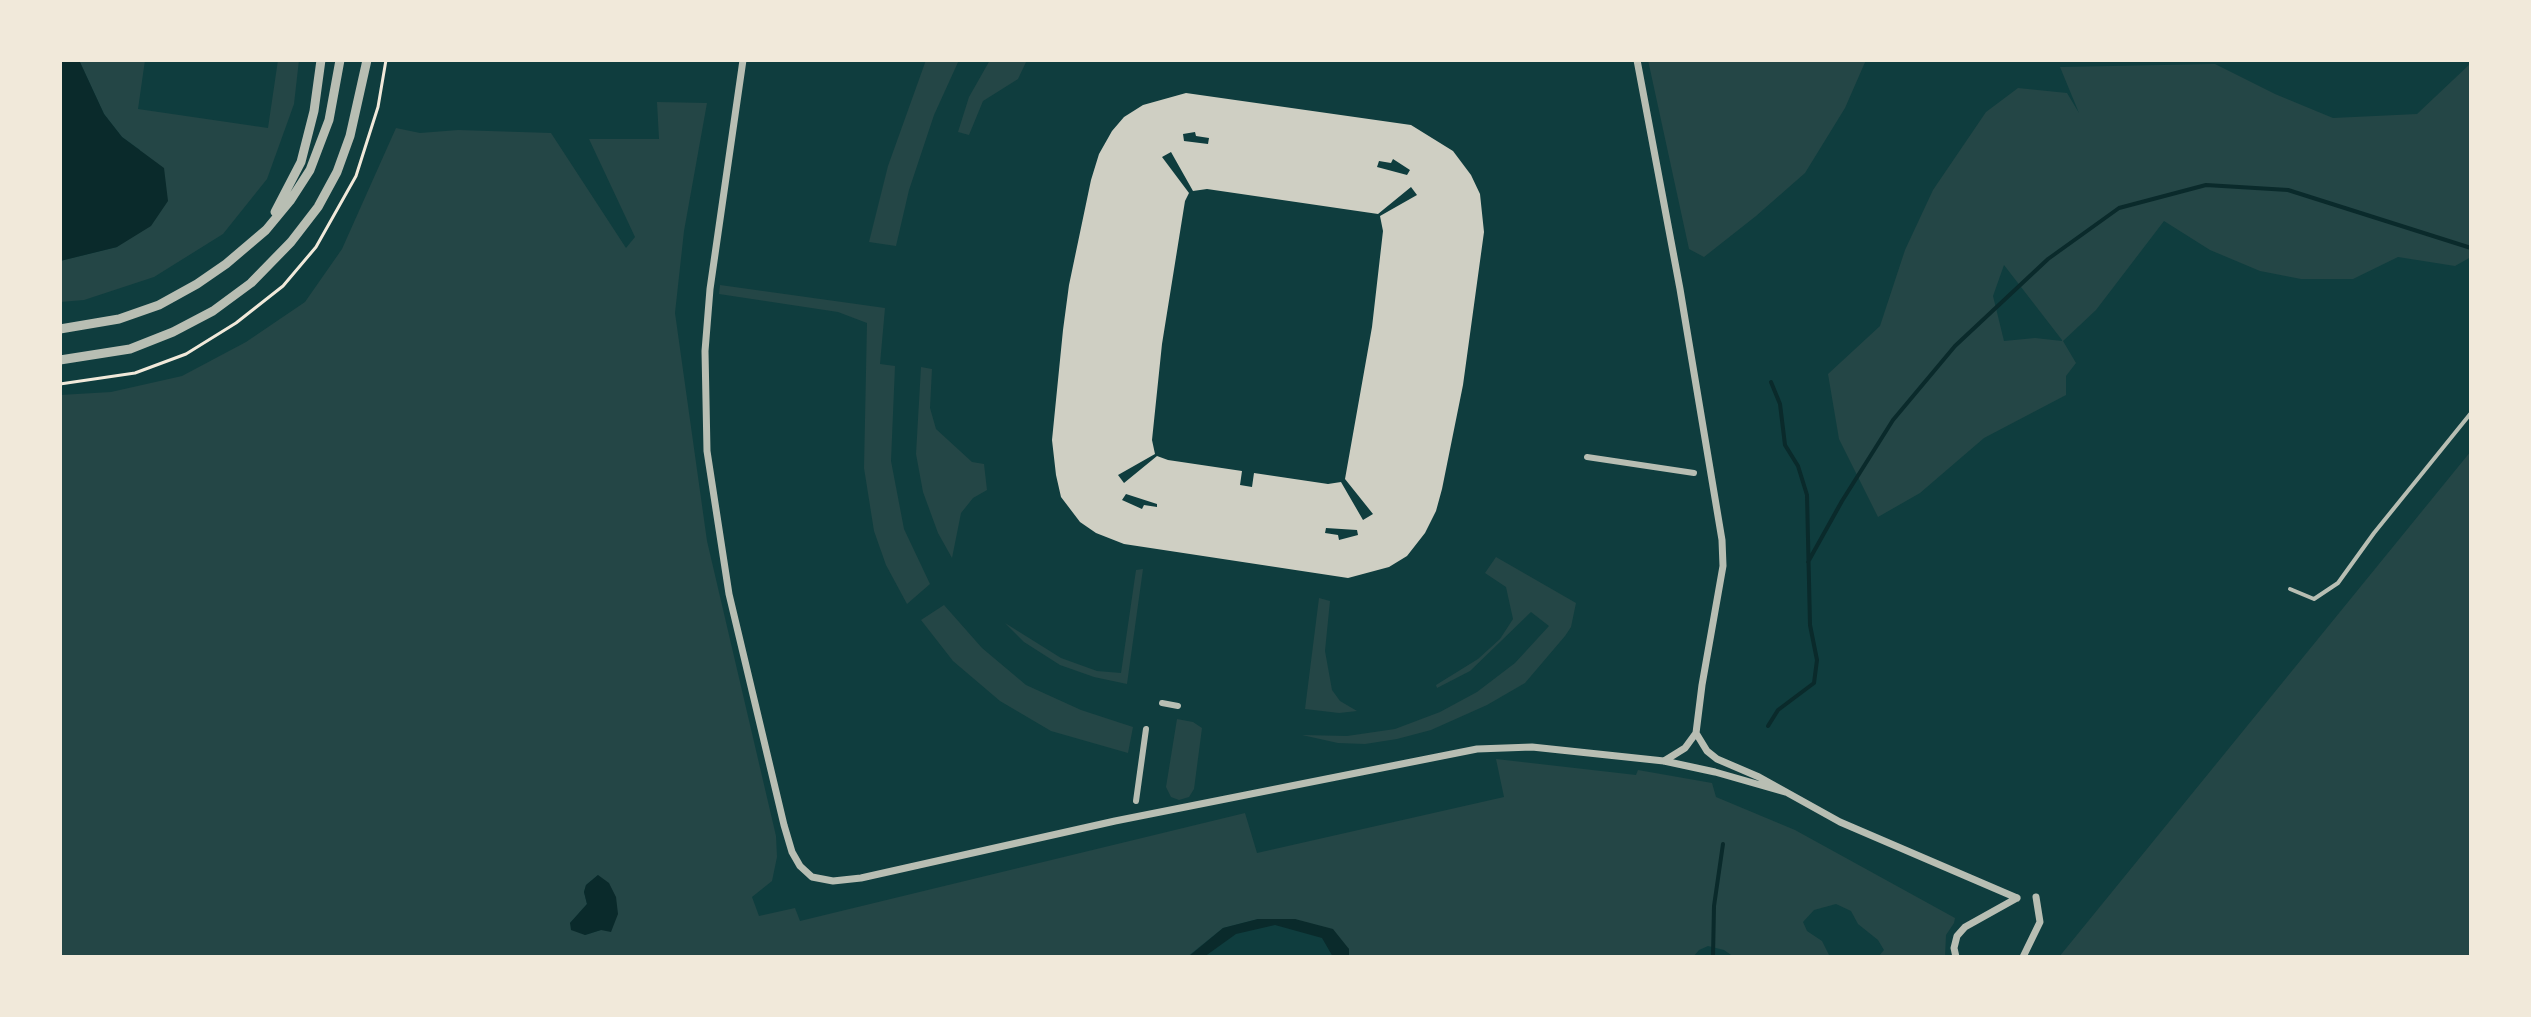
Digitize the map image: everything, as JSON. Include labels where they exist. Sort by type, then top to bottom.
[{"type":"street","points":[[266,230],[301,162],[314,111],[321,60]]},
{"type":"street","points":[[60,329],[119,319],[159,305],[226,264],[266,230],[310,170],[329,120],[340,60]]},
{"type":"street","points":[[60,360],[130,349],[173,332],[213,311],[251,283],[291,242],[318,207],[337,172],[350,136],[367,60]]},
{"type":"street","points":[[743,60],[710,289],[705,351],[707,451],[729,594],[784,825],[792,852],[800,866],[812,877],[833,881],[861,878],[1115,821],[1477,749],[1532,747],[1664,761],[1785,792]]},
{"type":"street","points":[[1637,60],[1680,289],[1722,540],[1723,566],[1696,733],[1685,748],[1664,761]]},
{"type":"street","points":[[1587,457],[1694,473]]},
{"type":"street","points":[[1162,703],[1178,706]]},
{"type":"street","points":[[1136,801],[1146,729]]},
{"type":"street","points":[[1696,733],[1712,756],[1759,777],[1840,822],[2017,898],[1965,927],[1957,936],[1954,948],[1956,957]]},
{"type":"street","points":[[2023,957],[2040,922],[2036,897]]},
{"type":"lane","points":[[2290,589],[2314,599],[2338,583],[2374,533],[2471,413]]},
{"type":"shaded area","points":[[60,60],[79,60],[104,114],[122,137],[164,168],[168,201],[151,226],[117,247],[60,261]]},
{"type":"shaded area","points":[[79,60],[145,60],[138,109],[268,128],[278,60],[299,60],[294,104],[267,179],[223,234],[154,277],[84,300],[60,302],[60,261],[117,247],[140,150],[122,137],[104,114]]},
{"type":"shaded area","points":[[926,60],[959,60],[934,115],[909,190],[896,246],[869,242],[888,166]]},
{"type":"shaded area","points":[[990,60],[1027,60],[1018,79],[983,101],[969,135],[958,132],[969,97]]},
{"type":"shaded area","points":[[1648,60],[1866,60],[1845,108],[1805,173],[1704,257],[1689,249]]},
{"type":"shaded area","points":[[2471,63],[2471,257],[2455,266],[2398,257],[2353,279],[2301,279],[2260,271],[2210,250],[2164,221],[2096,310],[2063,341],[2076,363],[2066,376],[2066,395],[1984,438],[1920,493],[1878,517],[1839,439],[1828,374],[1880,326],[1905,250],[1933,190],[1986,112],[2018,88],[2067,93],[2079,113],[2060,67],[2215,64],[2333,118],[2417,114]],"holes":[[[2004,265],[2062,340],[2035,338],[2004,341],[1993,296]]]},
{"type":"shaded area","points":[[657,102],[707,103],[684,231],[675,313],[707,541],[776,836],[777,857],[772,881],[752,897],[759,916],[795,908],[800,921],[1245,813],[1257,853],[1504,797],[1496,759],[1636,775],[1638,770],[1712,783],[1716,797],[1795,830],[1955,918],[1946,935],[1945,957],[1878,957],[1884,950],[1878,940],[1858,924],[1851,911],[1836,904],[1814,910],[1803,922],[1807,931],[1822,941],[1830,957],[1734,957],[1724,950],[1708,946],[1693,957],[1349,957],[1349,949],[1295,919],[1258,919],[1223,928],[1187,957],[60,957],[60,395],[111,392],[182,376],[246,342],[305,302],[342,249],[396,128],[420,133],[458,130],[551,133],[626,248],[635,237],[589,139],[659,139]],"holes":[[[598,875],[601,930],[585,935],[570,923],[587,904],[586,885]]]},
{"type":"shaded area","points":[[720,285],[885,308],[880,364],[895,366],[891,461],[904,529],[930,584],[907,604],[886,565],[874,531],[864,468],[867,323],[838,312],[719,294]]},
{"type":"shaded area","points":[[921,367],[932,369],[930,408],[936,429],[972,462],[984,464],[987,490],[973,498],[961,513],[952,558],[938,533],[923,492],[916,454]]},
{"type":"shaded area","points":[[2471,451],[2471,957],[2059,957]]},
{"type":"shaded area","points":[[1496,557],[1576,603],[1571,627],[1525,683],[1487,705],[1431,730],[1397,739],[1365,744],[1338,743],[1302,735],[1347,736],[1395,729],[1440,712],[1477,692],[1515,663],[1549,626],[1531,612],[1470,671],[1437,688],[1436,685],[1478,659],[1500,639],[1513,619],[1506,587],[1485,573]]},
{"type":"shaded area","points":[[1143,569],[1127,684],[1060,665],[1024,642],[1005,623],[1061,658],[1097,671],[1121,673],[1136,570]]},
{"type":"shaded area","points":[[1319,598],[1330,601],[1325,651],[1332,690],[1340,701],[1357,711],[1339,713],[1305,709]]},
{"type":"shaded area","points":[[944,605],[982,648],[1026,685],[1081,710],[1133,727],[1128,753],[1051,731],[1000,701],[953,661],[921,620]]},
{"type":"shaded area","points":[[1177,719],[1193,722],[1202,728],[1194,789],[1189,797],[1179,800],[1171,797],[1166,787]]},
{"type":"shaded area","points":[[598,875],[609,883],[616,897],[618,914],[611,932],[601,930],[585,935],[571,930],[570,923],[587,904],[586,885]]},
{"type":"shaded area","points":[[1258,919],[1295,919],[1333,929],[1349,949],[1349,957],[1333,957],[1322,938],[1275,925],[1236,934],[1204,957],[1188,957],[1223,928]]},
{"type":"building","points":[[1186,93],[1411,125],[1453,151],[1471,175],[1480,194],[1484,232],[1463,385],[1442,489],[1425,533],[1407,556],[1389,567],[1348,578],[1124,544],[1096,533],[1080,522],[1061,497],[1052,440],[1069,285],[1099,154],[1124,117],[1143,105]],"holes":[[[1195,132],[1196,136],[1209,138],[1208,144],[1184,141],[1183,134]],[[1171,152],[1193,191],[1207,189],[1378,214],[1411,187],[1417,195],[1380,216],[1383,231],[1372,327],[1345,479],[1373,514],[1363,520],[1341,482],[1328,484],[1254,473],[1252,487],[1240,485],[1242,471],[1157,456],[1124,483],[1118,475],[1155,454],[1152,440],[1162,344],[1185,201],[1189,193],[1162,157]],[[1393,159],[1410,170],[1407,175],[1377,167],[1379,161],[1391,163]],[[1126,494],[1157,504],[1157,507],[1144,505],[1142,509],[1122,500]],[[1326,528],[1357,530],[1358,535],[1339,540],[1338,535],[1325,533]]]},
{"type":"waterway","points":[[1808,562],[1893,420],[1955,346],[2048,259],[2119,208],[2206,185],[2288,190],[2471,248]]},
{"type":"waterway","points":[[1768,726],[1778,710],[1814,683],[1817,660],[1810,625],[1807,495],[1798,466],[1785,445],[1780,404],[1771,382]]},
{"type":"waterway","points":[[1713,957],[1714,906],[1723,844]]}]
